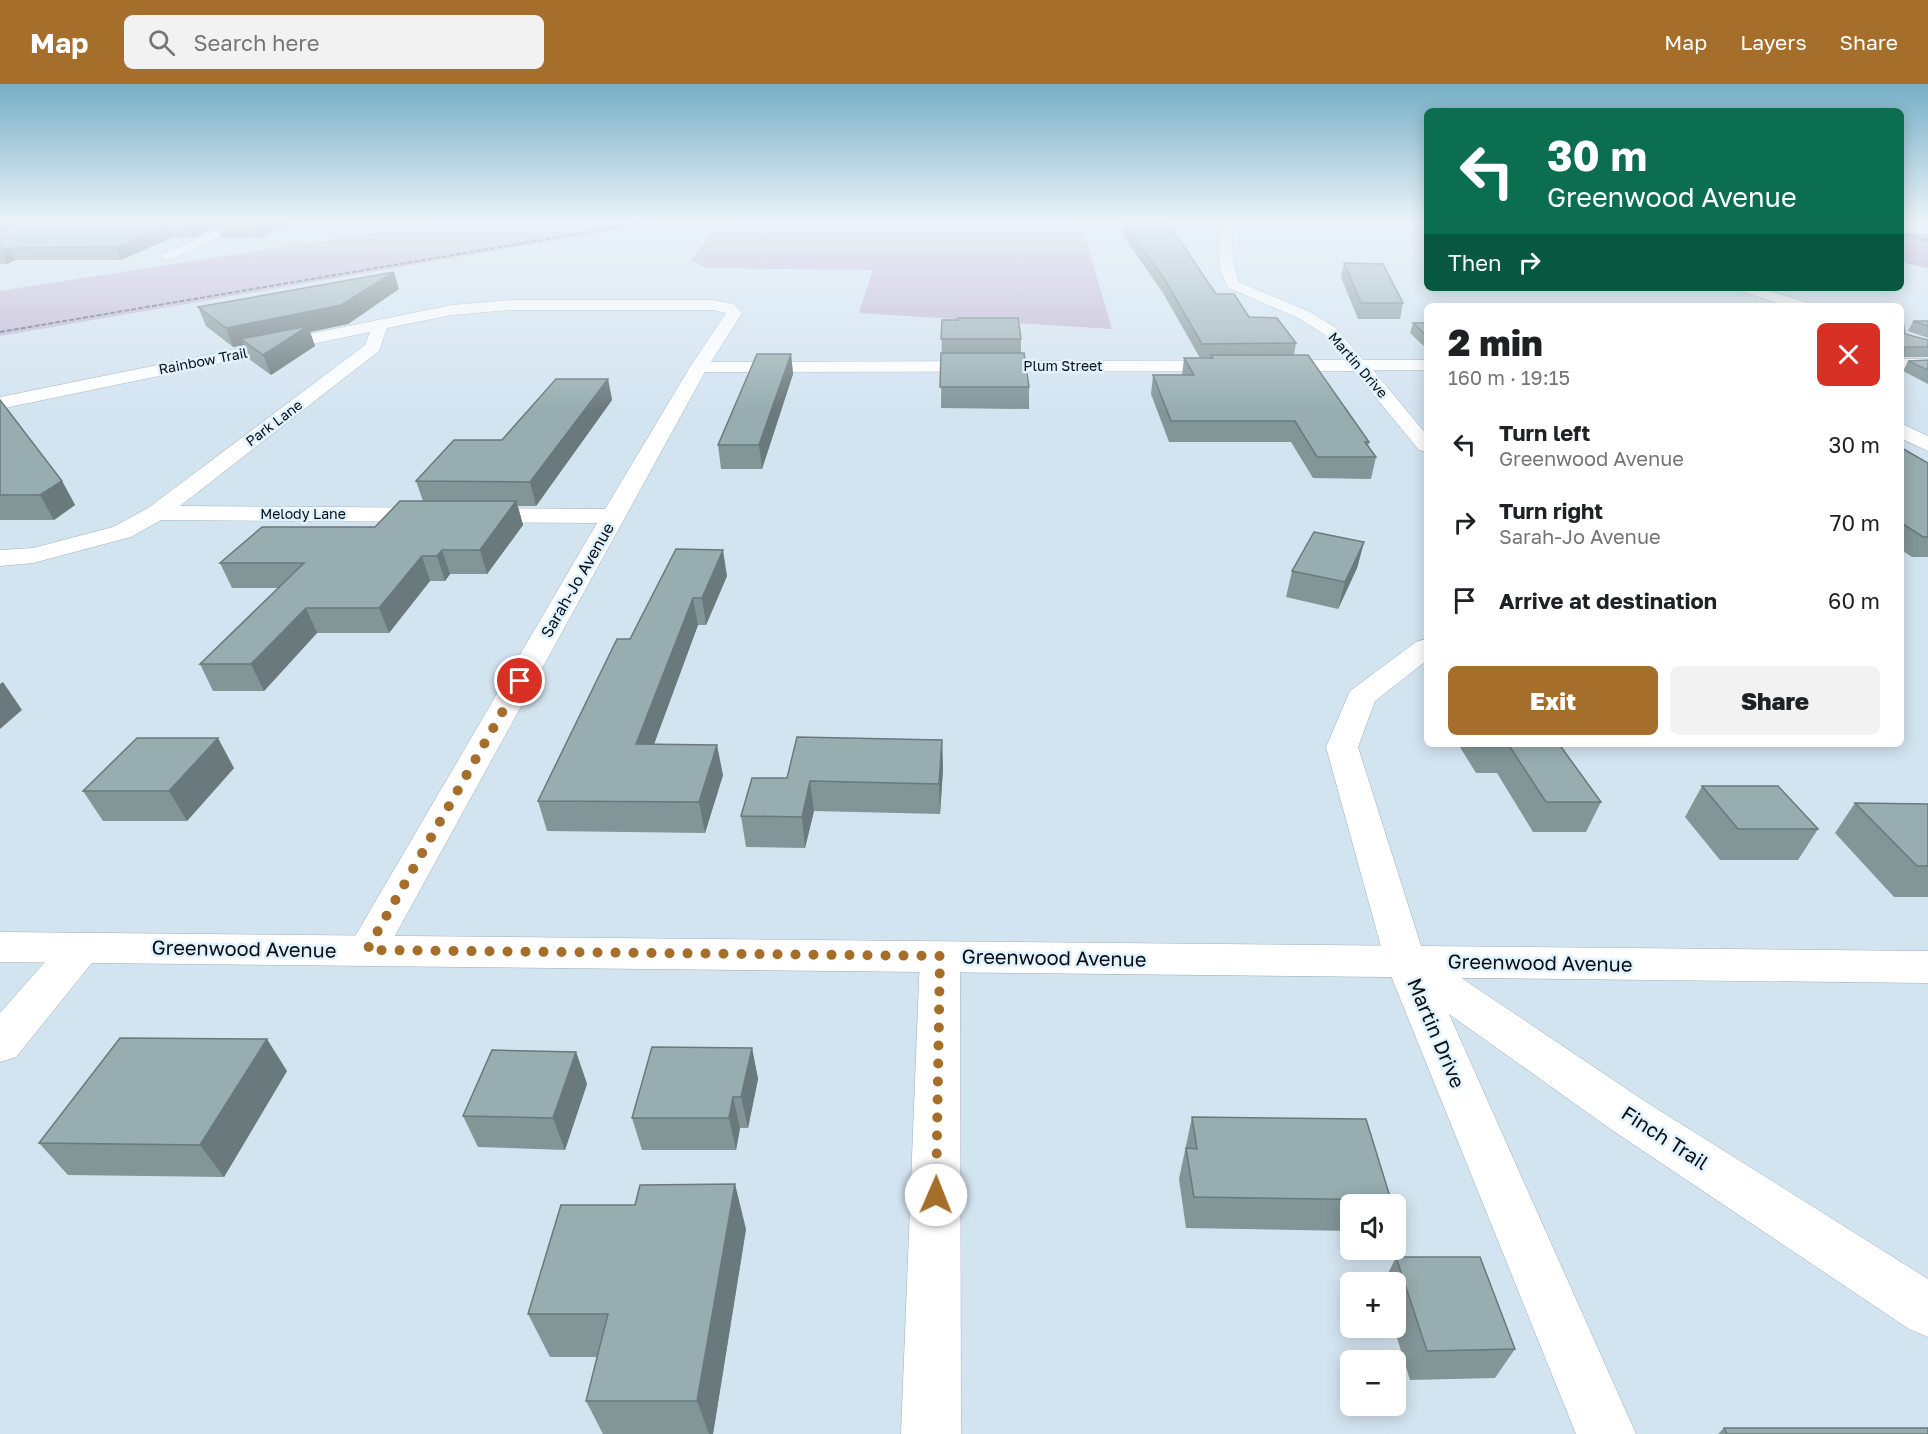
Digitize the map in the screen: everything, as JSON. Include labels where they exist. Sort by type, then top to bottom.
[{"type":"street","name":"Martin Drive","points":[[1236,286],[1304,315],[1330,331],[1424,444]]},
{"type":"street","points":[[1756,291],[1794,303]]},
{"type":"street","name":"Rainbow Trail","points":[[0,403],[452,310],[510,305],[713,305],[729,307]]},
{"type":"street","name":"Sarah-Jo Avenue","points":[[367,950],[613,516],[699,367],[734,313],[729,307]]},
{"type":"street","name":"Park Lane","points":[[156,513],[372,347],[380,326]]},
{"type":"street","points":[[1904,364],[1928,364]]},
{"type":"street","name":"Plum Street","points":[[699,367],[1424,365]]},
{"type":"street","points":[[1904,431],[1928,445]]},
{"type":"street","name":"Melody Lane","points":[[0,558],[33,555],[111,536],[156,513],[613,516]]},
{"type":"street","name":"Martin Drive","points":[[1424,650],[1361,697],[1342,747],[1406,961],[1606,1434]]},
{"type":"street","name":"Greenwood Avenue","points":[[0,947],[1928,967]]},
{"type":"street","points":[[0,1044],[81,948]]},
{"type":"street","points":[[931,1434],[940,956]]},
{"type":"street","name":"Finch Trail","points":[[1406,961],[1629,1116],[1928,1310]]},
{"type":"shaded area","points":[[32,286],[290,286],[0,336],[0,291]]},
{"type":"shaded area","points":[[868,286],[1099,286],[1112,329],[859,313]]},
{"type":"building","points":[[316,286],[372,286],[341,305],[226,328],[198,307]]},
{"type":"building","points":[[1168,286],[1211,286],[1216,294],[1234,294],[1249,317],[1277,318],[1296,343],[1202,344]]},
{"type":"building","points":[[1354,286],[1394,286],[1403,303],[1361,303]]},
{"type":"building","points":[[958,318],[1018,318],[1021,339],[941,339],[942,320],[958,320]]},
{"type":"building","points":[[1913,321],[1928,321],[1928,326]]},
{"type":"building","points":[[1413,323],[1424,323],[1424,333]]},
{"type":"building","points":[[308,326],[263,355],[241,339]]},
{"type":"building","points":[[1904,328],[1905,334],[1928,340],[1928,347],[1905,347],[1904,352]]},
{"type":"building","points":[[941,353],[1024,353],[1029,387],[940,387]]},
{"type":"building","points":[[757,354],[791,354],[759,445],[718,445]]},
{"type":"building","points":[[1211,355],[1308,355],[1369,442],[1365,442],[1376,457],[1317,457],[1295,421],[1171,421],[1153,375],[1194,375],[1184,358],[1213,358]]},
{"type":"building","points":[[1928,360],[1928,370],[1908,361]]},
{"type":"building","points":[[556,379],[608,379],[530,482],[416,481],[454,440],[502,440]]},
{"type":"building","points":[[0,400],[62,481],[40,495],[0,495]]},
{"type":"building","points":[[1904,449],[1928,463],[1928,537],[1923,537],[1904,525]]},
{"type":"building","points":[[400,501],[516,501],[480,550],[442,550],[437,556],[422,556],[379,608],[306,608],[251,664],[200,664],[304,563],[220,563],[262,527],[375,527]]},
{"type":"building","points":[[1314,532],[1364,542],[1345,582],[1292,571]]},
{"type":"building","points":[[676,549],[723,550],[702,598],[693,598],[636,744],[717,745],[699,802],[538,801],[617,639],[630,639]]},
{"type":"building","points":[[797,737],[942,740],[939,784],[810,781],[802,817],[741,816],[752,778],[787,778]]},
{"type":"building","points":[[137,738],[218,738],[169,791],[83,791]]},
{"type":"building","points":[[1510,747],[1561,747],[1601,802],[1546,802]]},
{"type":"building","points":[[1702,786],[1778,786],[1818,829],[1738,829]]},
{"type":"building","points":[[1855,803],[1928,804],[1928,866],[1917,866]]},
{"type":"building","points":[[120,1038],[267,1039],[200,1145],[39,1143]]},
{"type":"building","points":[[652,1047],[752,1048],[741,1097],[733,1097],[729,1118],[632,1118]]},
{"type":"building","points":[[492,1050],[576,1052],[553,1118],[463,1116]]},
{"type":"building","points":[[1192,1117],[1366,1119],[1389,1194],[1340,1194],[1340,1199],[1194,1197],[1186,1148],[1197,1149]]},
{"type":"building","points":[[735,1184],[697,1401],[586,1401],[608,1314],[528,1314],[561,1205],[635,1205],[640,1185]]},
{"type":"building","points":[[1406,1257],[1480,1257],[1515,1349],[1427,1351],[1406,1287],[1406,1272],[1401,1272],[1397,1260],[1406,1260]]},
{"type":"building","points":[[1724,1428],[1928,1428],[1928,1434],[1727,1434]]},
{"type":"railway","points":[[0,332],[271,286]]},
{"type":"route","points":[[520,681],[367,950],[940,956],[936,1195]]}]
